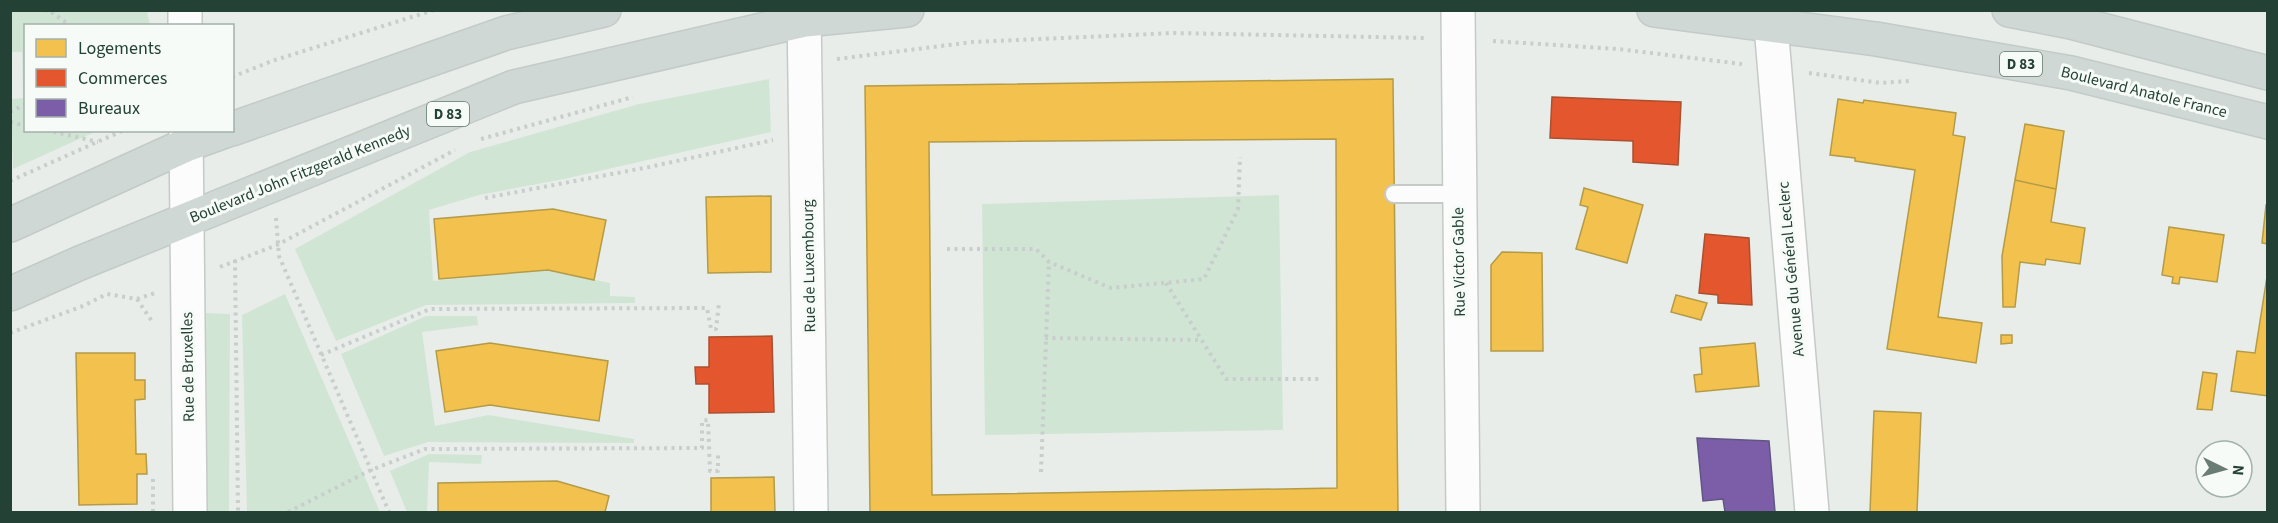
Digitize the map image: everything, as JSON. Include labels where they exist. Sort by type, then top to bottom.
[{"type":"main road","points":[[234,128],[506,33],[604,10]]},
{"type":"main road","name":"Boulevard John Fitzgerald Kennedy","points":[[10,294],[80,263],[514,87],[804,15],[907,10]]},
{"type":"main road","name":"D 83","points":[[1654,10],[1770,18]]},
{"type":"main road","points":[[2009,10],[2071,22],[2268,73]]},
{"type":"main road","name":"Boulevard Anatole France","points":[[1770,18],[2071,73],[2268,122]]},
{"type":"main road","points":[[10,225],[186,138],[218,132]]},
{"type":"street","name":"Rue de Luxembourg","points":[[804,15],[811,513]]},
{"type":"street","name":"Avenue du Général Leclerc","points":[[1770,18],[1812,513]]},
{"type":"street","name":"Rue Victor Gable","points":[[1458,25],[1462,513]]},
{"type":"street","name":"Rue de Bruxelles","points":[[186,138],[190,513]]},
{"type":"lane","points":[[1395,194],[1459,194]]},
{"type":"path","points":[[44,10],[68,24]]},
{"type":"path","points":[[234,76],[272,61],[434,10]]},
{"type":"path","points":[[806,63],[973,42],[1174,33],[1458,25],[1618,49],[1881,83],[1912,80]]},
{"type":"path","points":[[479,140],[635,96]]},
{"type":"path","points":[[10,112],[24,105]]},
{"type":"path","points":[[54,132],[99,143]]},
{"type":"path","points":[[10,181],[120,132]]},
{"type":"path","points":[[485,198],[650,167],[776,140]]},
{"type":"path","points":[[10,333],[83,306],[107,294],[137,299],[277,245],[458,148]]},
{"type":"path","points":[[947,249],[1036,249],[1049,262],[1112,288],[1204,279],[1238,209],[1240,157]]},
{"type":"path","points":[[277,245],[279,256],[389,513]]},
{"type":"path","points":[[235,261],[238,513]]},
{"type":"path","points":[[1041,472],[1049,262]]},
{"type":"path","points":[[1166,283],[1226,380],[1320,379]]},
{"type":"path","name":"Rue de Bruxelles","points":[[137,299],[154,324]]},
{"type":"path","points":[[321,355],[430,309],[707,308],[711,329],[716,329],[718,303]]},
{"type":"path","points":[[1045,338],[1202,340]]},
{"type":"path","points":[[288,513],[371,470],[425,449],[702,448],[702,421],[708,420],[711,471],[718,471],[718,452]]},
{"type":"path","points":[[153,465],[153,513]]},
{"type":"green space","points":[[11,10],[147,11],[150,24],[24,24],[24,132],[95,132],[13,169],[11,99],[23,98],[22,52],[11,52]]},
{"type":"green space","points":[[769,79],[771,132],[564,179],[479,195],[429,210],[433,281],[548,270],[610,283],[610,296],[635,297],[635,303],[426,305],[336,341],[295,249],[470,152],[639,104]]},
{"type":"green space","points":[[1279,195],[1283,430],[985,435],[982,204]]},
{"type":"green space","points":[[285,294],[380,512],[247,512],[242,315]]},
{"type":"green space","points":[[206,313],[230,314],[229,512],[207,512]]},
{"type":"green space","points":[[426,316],[477,316],[478,325],[422,332],[435,426],[488,415],[634,439],[634,443],[428,442],[384,456],[341,354]]},
{"type":"green space","points":[[429,454],[482,455],[481,464],[429,462],[427,512],[407,512],[390,471]]},
{"type":"building: Logements","points":[[1393,79],[1398,512],[870,512],[865,86]],"holes":[[[1336,139],[1337,488],[932,495],[929,142]]]},
{"type":"building: Logements","points":[[1838,99],[1863,103],[1864,100],[1956,113],[1953,135],[1965,137],[1938,317],[1982,323],[1976,363],[1887,349],[1915,170],[1830,155]]},
{"type":"building: Logements","points":[[2025,124],[2064,131],[2056,189],[2015,180]]},
{"type":"building: Logements","points":[[2015,180],[2056,189],[2051,222],[2085,228],[2080,264],[2046,259],[2045,265],[2020,262],[2015,307],[2003,307],[2002,256]]},
{"type":"building: Logements","points":[[1584,188],[1643,205],[1627,263],[1576,249],[1588,207],[1580,205]]},
{"type":"building: Logements","points":[[771,196],[771,272],[708,273],[706,197]]},
{"type":"building: Logements","points":[[2266,205],[2268,205],[2268,244],[2262,243]]},
{"type":"building: Logements","points":[[553,209],[606,220],[594,280],[548,270],[439,279],[434,219]]},
{"type":"building: Logements","points":[[2169,227],[2224,235],[2217,282],[2180,277],[2179,284],[2172,283],[2173,277],[2162,275]]},
{"type":"building: Logements","points":[[1502,252],[1542,253],[1543,351],[1491,351],[1491,265]]},
{"type":"building: Logements","points":[[2268,270],[2268,396],[2231,391],[2237,351],[2255,353]]},
{"type":"building: Logements","points":[[1676,295],[1707,303],[1701,320],[1671,312]]},
{"type":"building: Logements","points":[[2001,335],[2012,335],[2012,343],[2001,344]]},
{"type":"building: Logements","points":[[490,343],[608,361],[599,421],[490,405],[445,412],[436,351]]},
{"type":"building: Logements","points":[[1755,343],[1759,386],[1696,392],[1694,375],[1702,374],[1700,348]]},
{"type":"building: Logements","points":[[76,353],[135,353],[135,380],[145,380],[145,399],[135,400],[136,454],[146,454],[147,474],[137,474],[137,504],[79,505]]},
{"type":"building: Logements","points":[[2203,372],[2217,374],[2212,410],[2197,409]]},
{"type":"building: Logements","points":[[1874,411],[1921,413],[1917,512],[1870,512]]},
{"type":"building: Logements","points":[[774,477],[775,512],[711,512],[711,478]]},
{"type":"building: Logements","points":[[557,481],[609,496],[605,512],[438,512],[438,483]]},
{"type":"building: Commerces","points":[[1552,97],[1681,102],[1678,165],[1633,162],[1633,141],[1550,138]]},
{"type":"building: Commerces","points":[[1705,234],[1749,238],[1752,305],[1718,303],[1718,295],[1699,293]]},
{"type":"building: Commerces","points":[[772,336],[774,412],[709,413],[709,384],[696,384],[695,367],[709,367],[709,337]]},
{"type":"building: Bureaux","points":[[1697,438],[1769,441],[1775,512],[1725,512],[1723,499],[1703,501]]}]
